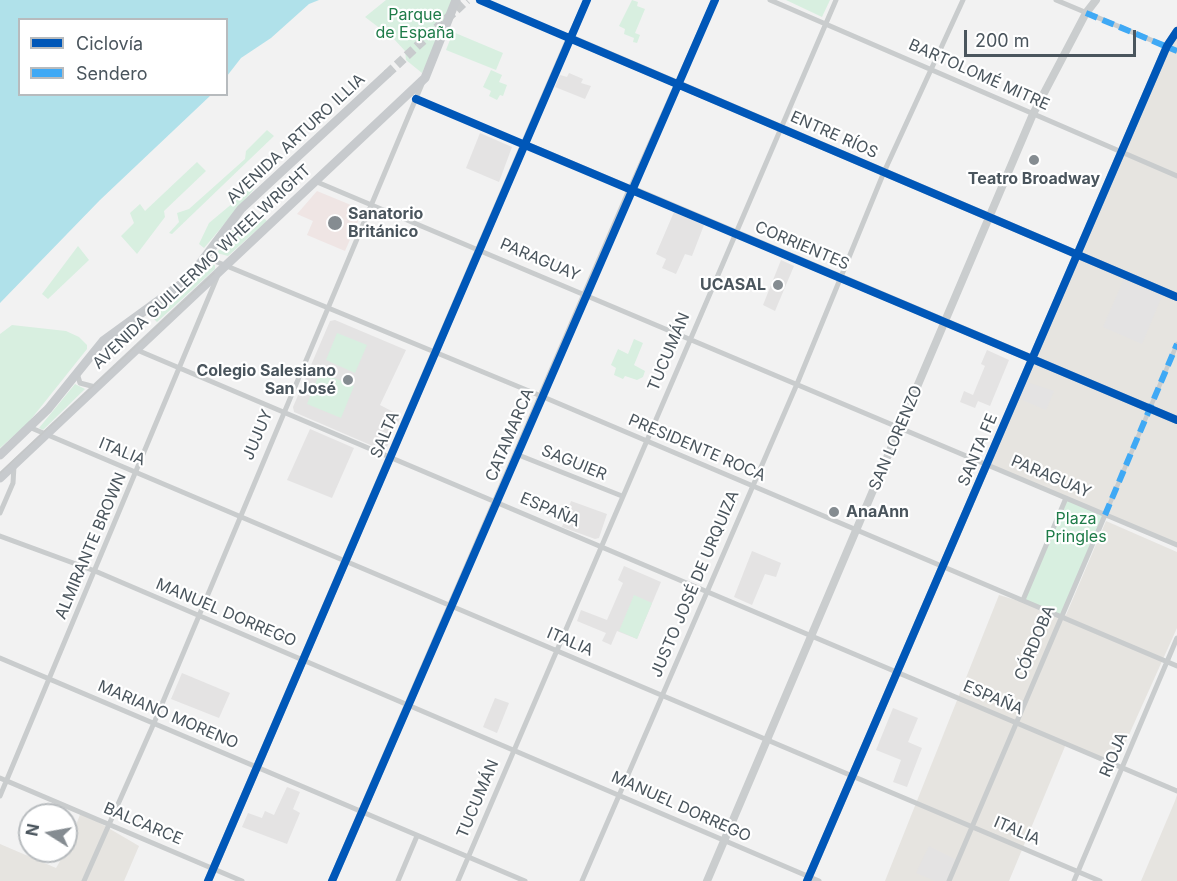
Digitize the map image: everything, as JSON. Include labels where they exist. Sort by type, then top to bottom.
[{"type":"main road","name":"JUJUY","points":[[425,78],[456,0]]},
{"type":"main road","name":"SAN LORENZO","points":[[707,881],[1033,114],[1086,13],[1096,0]]},
{"type":"main road","name":"SANTA FE","points":[[808,879],[1167,46],[1177,31]]},
{"type":"main road","name":"ENTRE RÍOS","points":[[570,38],[781,126],[1177,297]]},
{"type":"main road","name":"SALTA","points":[[208,881],[570,38]]},
{"type":"main road","name":"AVENIDA ARTURO ILLIA","points":[[0,455],[48,409],[76,371],[103,341],[180,285],[205,257],[241,209],[387,74]]},
{"type":"main road","name":"AVENIDA GUILLERMO WHEELWRIGHT","points":[[0,478],[425,78]]},
{"type":"main road","name":"CORRIENTES","points":[[631,189],[1177,420]]},
{"type":"main road","name":"CATAMARCA","points":[[332,881],[631,189]]},
{"type":"street","name":"ENTRE RÍOS","points":[[480,0],[570,38]]},
{"type":"street","name":"SALTA","points":[[570,38],[587,0]]},
{"type":"street","name":"CATAMARCA","points":[[631,189],[715,0]]},
{"type":"street","name":"TUCUMÁN","points":[[458,881],[836,0]]},
{"type":"street","name":"JUSTO JOSÉ DE URQUIZA","points":[[582,881],[797,384],[884,172],[963,0]]},
{"type":"street","points":[[1056,0],[1177,51]]},
{"type":"street","name":"BARTOLOMÉ MITRE","points":[[774,1],[1177,176]]},
{"type":"street","name":"JUJUY","points":[[84,881],[154,723],[425,78]]},
{"type":"street","name":"CORRIENTES","points":[[416,99],[631,189]]},
{"type":"street","name":"PARAGUAY","points":[[317,182],[1177,545]]},
{"type":"street","name":"PRESIDENTE ROCA","points":[[205,257],[222,269],[541,396],[1177,666]]},
{"type":"street","name":"ALMIRANTE BROWN","points":[[0,796],[222,269]]},
{"type":"street","points":[[1105,515],[1177,344]]},
{"type":"street","name":"ESPAÑA","points":[[135,349],[1177,791]]},
{"type":"street","points":[[76,371],[80,383],[96,387]]},
{"type":"street","name":"ITALIA","points":[[29,427],[1100,881]]},
{"type":"street","name":"SAGUIER","points":[[516,454],[622,496]]},
{"type":"street","points":[[0,513],[13,483],[15,464]]},
{"type":"street","points":[[1023,600],[1066,498]]},
{"type":"street","name":"CÓRDOBA","points":[[949,881],[1105,515]]},
{"type":"street","name":"MANUEL DORREGO","points":[[0,536],[95,571],[198,617],[514,748],[808,879],[819,881]]},
{"type":"street","name":"RIOJA","points":[[1074,881],[1124,768],[1177,638]]},
{"type":"street","name":"MARIANO MORENO","points":[[0,658],[525,881]]},
{"type":"street","name":"BALCARCE","points":[[0,778],[242,881]]},
{"type":"street","points":[[398,881],[417,836]]},
{"type":"shaded area","points":[[1177,31],[1177,545],[987,465]]},
{"type":"shaded area","points":[[569,73],[583,79],[581,83],[591,86],[585,99],[555,87],[560,75],[567,77]]},
{"type":"shaded area","points":[[480,133],[512,147],[499,182],[466,168]]},
{"type":"shaded area","name":"Sanatorio Británico","points":[[317,191],[363,210],[345,251],[307,235],[313,221],[297,214]]},
{"type":"shaded area","points":[[674,212],[704,225],[692,256],[685,254],[676,274],[662,268],[666,259],[656,254]]},
{"type":"shaded area","name":"UCASAL","points":[[781,260],[794,266],[775,311],[763,305]]},
{"type":"shaded area","points":[[1124,279],[1162,296],[1142,344],[1103,327]]},
{"type":"shaded area","name":"Colegio Salesiano San José","points":[[335,320],[406,350],[380,405],[401,416],[387,447],[382,450],[294,412],[293,407],[330,321]]},
{"type":"shaded area","points":[[987,350],[1009,360],[990,406],[978,401],[975,408],[960,402],[964,391],[973,395],[985,366],[981,364]]},
{"type":"shaded area","points":[[1027,382],[1054,391],[1046,410],[1020,399]]},
{"type":"shaded area","points":[[310,429],[354,448],[332,498],[287,480]]},
{"type":"shaded area","points":[[571,501],[607,514],[599,538],[595,539],[562,527]]},
{"type":"shaded area","points":[[1106,521],[1177,552],[1177,628],[1114,768],[1066,744],[1009,881],[885,881],[999,595],[1066,615]]},
{"type":"shaded area","points":[[752,551],[781,563],[776,577],[765,574],[752,605],[734,597]]},
{"type":"shaded area","points":[[624,566],[661,582],[637,639],[617,631],[611,645],[602,641],[606,633],[577,621],[581,610],[607,620],[623,583],[618,580]]},
{"type":"shaded area","points":[[182,673],[230,693],[219,718],[171,699]]},
{"type":"shaded area","points":[[495,698],[509,703],[497,733],[483,727]]},
{"type":"shaded area","points":[[893,708],[918,718],[908,742],[922,748],[907,787],[893,782],[901,760],[876,750]]},
{"type":"shaded area","points":[[287,787],[300,792],[293,809],[300,813],[287,844],[242,827],[248,813],[262,818],[265,811],[274,815]]},
{"type":"shaded area","points":[[1177,795],[1177,881],[1141,881],[1175,801]]},
{"type":"shaded area","points":[[81,812],[139,846],[124,881],[0,881],[0,844],[18,852],[18,863],[44,863],[56,868],[59,863],[78,863],[78,820]]},
{"type":"shaded area","points":[[929,846],[955,859],[947,881],[935,881],[916,873]]},
{"type":"green space","name":"Parque de España","points":[[386,0],[455,0],[422,73],[406,60],[405,51],[394,39],[365,17]]},
{"type":"green space","points":[[632,0],[638,2],[637,6],[645,9],[635,33],[640,35],[637,43],[633,42],[634,38],[624,34],[625,29],[619,26]]},
{"type":"green space","points":[[786,0],[830,0],[822,17]]},
{"type":"green space","points":[[453,32],[503,53],[496,70],[446,50]]},
{"type":"green space","points":[[491,70],[502,75],[499,82],[507,85],[503,96],[500,95],[497,100],[489,96],[491,91],[483,87]]},
{"type":"green space","points":[[267,130],[274,136],[172,234],[169,233],[179,222],[177,213],[189,209],[245,159],[246,151]]},
{"type":"green space","points":[[197,162],[206,171],[164,211],[165,217],[137,254],[121,236],[134,223],[130,213],[140,204],[145,211]]},
{"type":"green space","points":[[252,187],[254,189],[204,248],[199,244],[209,223]]},
{"type":"green space","points":[[250,211],[259,220],[264,218],[267,221],[228,256],[217,253],[239,221]]},
{"type":"green space","points":[[78,246],[89,260],[48,299],[42,294]]},
{"type":"green space","points":[[206,265],[215,265],[215,269],[157,322],[149,312],[176,294]]},
{"type":"green space","points":[[12,325],[66,331],[79,337],[87,345],[87,349],[28,423],[0,448],[0,334]]},
{"type":"green space","points":[[337,333],[367,345],[355,373],[326,360]]},
{"type":"green space","points":[[634,339],[643,343],[634,365],[645,371],[643,377],[637,380],[625,376],[623,379],[614,375],[616,368],[611,365],[618,349],[628,354]]},
{"type":"green space","points":[[320,372],[354,386],[341,418],[307,404]]},
{"type":"green space","points":[[75,384],[85,389],[43,430],[39,428]]},
{"type":"green space","name":"Plaza Pringles","points":[[1066,498],[1105,515],[1060,616],[1023,600]]},
{"type":"green space","points":[[634,595],[652,603],[637,639],[619,631]]},
{"type":"water","points":[[0,0],[319,0],[309,4],[271,38],[241,58],[228,75],[228,18],[18,18],[18,96],[210,96],[100,200],[0,303]]},
{"type":"tunnel","points":[[387,74],[467,0]]},
{"type":"tram line","points":[[0,473],[214,273]]},
{"type":"marked path","points":[[1086,13],[1177,51]]},
{"type":"marked path","points":[[1105,515],[1177,344]]},
{"type":"cycle path","points":[[480,0],[1177,297]]},
{"type":"cycle path","points":[[208,881],[587,0]]},
{"type":"cycle path","points":[[332,881],[715,0]]},
{"type":"cycle path","points":[[807,881],[1167,46],[1177,31]]},
{"type":"cycle path","points":[[416,99],[1177,420]]},
{"type":"place","name":"Teatro Broadway","points":[[1034,160]]},
{"type":"place","name":"Sanatorio Británico","points":[[335,223]]},
{"type":"place","name":"UCASAL","points":[[778,285]]},
{"type":"place","name":"Colegio Salesiano San José","points":[[348,380]]},
{"type":"place","name":"AnaAnn","points":[[834,512]]}]
